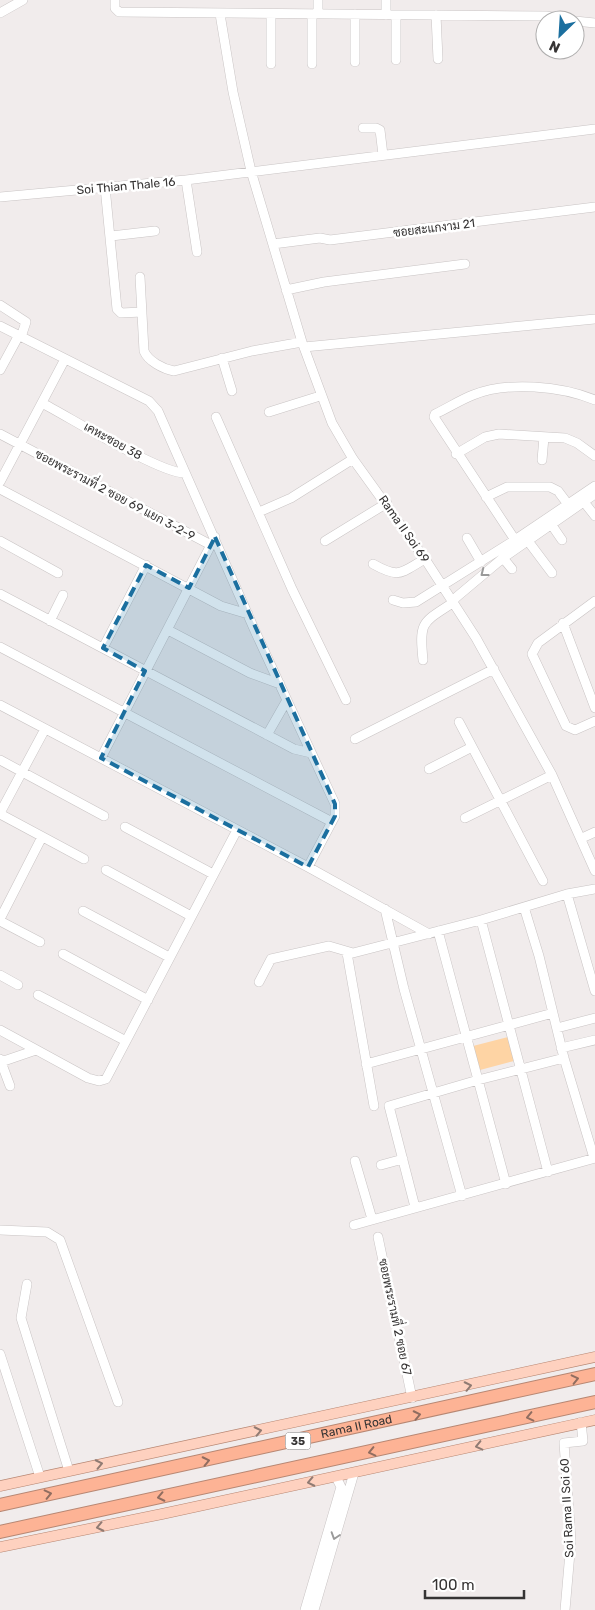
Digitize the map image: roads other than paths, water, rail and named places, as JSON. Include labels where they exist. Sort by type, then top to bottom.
[{"type":"highway","name":"Rama II Road","points":[[0,1505],[595,1374]]},
{"type":"highway","name":"35","points":[[0,1532],[595,1402]]},
{"type":"main road","name":"Rama II Road","points":[[0,1486],[595,1357]]},
{"type":"main road","points":[[0,1547],[336,1477],[595,1420]]},
{"type":"street","points":[[0,13],[23,0]]},
{"type":"street","points":[[115,0],[116,10],[119,12],[535,16]]},
{"type":"street","points":[[312,64],[315,14],[318,0]]},
{"type":"street","points":[[386,0],[386,15]]},
{"type":"street","name":"Rama II Soi 69","points":[[220,14],[232,92],[251,171],[303,344],[320,396],[332,424],[353,459],[387,503],[454,601],[552,775],[582,838],[595,871]]},
{"type":"street","points":[[271,14],[272,64]]},
{"type":"street","points":[[355,14],[355,62]]},
{"type":"street","points":[[396,15],[396,60]]},
{"type":"street","points":[[436,15],[438,59]]},
{"type":"street","points":[[362,128],[376,128],[380,130],[383,155]]},
{"type":"street","name":"Soi Thian Thale 16","points":[[0,197],[186,180],[595,129]]},
{"type":"street","points":[[186,180],[197,252]]},
{"type":"street","points":[[105,187],[117,309],[121,313],[142,312]]},
{"type":"street","name":"ซอยสะแกงาม 21","points":[[273,244],[368,235],[595,207]]},
{"type":"street","points":[[111,236],[155,231]]},
{"type":"street","points":[[286,290],[324,282],[465,264]]},
{"type":"street","points":[[140,276],[146,356],[164,368],[174,371],[222,358],[303,344],[595,319]]},
{"type":"street","points":[[0,305],[26,322],[0,370]]},
{"type":"street","points":[[0,326],[154,406],[163,420],[213,541],[335,804],[336,812],[332,822],[308,868]]},
{"type":"street","points":[[222,358],[232,391]]},
{"type":"street","points":[[0,482],[65,359]]},
{"type":"street","points":[[552,572],[521,540],[486,497],[456,454],[434,417],[435,414],[474,395],[503,389],[538,387],[564,389],[595,400]]},
{"type":"street","points":[[269,412],[320,396]]},
{"type":"street","name":"เคหะซอย 38","points":[[42,403],[154,464],[178,473],[185,473]]},
{"type":"street","points":[[216,417],[292,589],[346,700]]},
{"type":"street","name":"ซอยพระรามที่ 2 ซอย 69 แยก 3-2-9","points":[[0,434],[213,541]]},
{"type":"street","points":[[456,454],[485,437],[499,434],[565,438],[577,442],[595,456]]},
{"type":"street","points":[[542,460],[544,437]]},
{"type":"street","points":[[259,512],[291,498],[353,459]]},
{"type":"street","points":[[393,600],[403,603],[416,602],[481,562],[551,524],[595,486]]},
{"type":"street","points":[[486,497],[507,487],[550,487],[558,491],[570,507]]},
{"type":"street","points":[[0,489],[230,610],[248,614]]},
{"type":"street","points":[[423,660],[420,635],[423,625],[429,618],[454,601],[521,540],[570,507],[584,502],[595,494]]},
{"type":"street","points":[[584,502],[595,516]]},
{"type":"street","points":[[325,541],[387,503]]},
{"type":"street","points":[[551,524],[562,540]]},
{"type":"street","points":[[467,538],[481,562]]},
{"type":"street","points":[[0,541],[58,573]]},
{"type":"street","points":[[101,758],[213,541]]},
{"type":"street","points":[[503,558],[512,569]]},
{"type":"street","points":[[373,564],[388,573],[396,574],[426,559]]},
{"type":"street","points":[[103,648],[146,565]]},
{"type":"street","points":[[0,594],[294,749],[311,753]]},
{"type":"street","points":[[50,621],[63,595]]},
{"type":"street","points":[[595,601],[538,643],[532,654],[566,726],[575,730],[595,721]]},
{"type":"street","points":[[563,623],[595,708]]},
{"type":"street","points":[[168,630],[255,676],[280,684]]},
{"type":"street","points":[[0,647],[332,822]]},
{"type":"street","points":[[22,670],[26,662]]},
{"type":"street","points":[[355,739],[494,669]]},
{"type":"street","points":[[267,735],[287,700]]},
{"type":"street","points":[[3,704],[45,729],[385,909],[433,932],[478,1080],[506,1184]]},
{"type":"street","points":[[460,722],[499,800],[543,881]]},
{"type":"street","points":[[45,729],[0,814],[84,859]]},
{"type":"street","points":[[429,769],[472,747]]},
{"type":"street","points":[[0,760],[104,816]]},
{"type":"street","points":[[464,818],[552,775]]},
{"type":"street","points":[[125,827],[213,874]]},
{"type":"street","points":[[0,1030],[88,1078],[102,1081],[106,1079],[236,830]]},
{"type":"street","points":[[582,838],[595,832]]},
{"type":"street","points":[[40,942],[0,920],[42,837]]},
{"type":"street","points":[[106,870],[191,916]]},
{"type":"street","points":[[259,982],[271,959],[329,946],[347,952],[392,943],[481,920],[567,894],[595,889]]},
{"type":"street","points":[[567,894],[595,991]]},
{"type":"street","points":[[354,1225],[594,1158],[562,1053],[539,956],[524,907]]},
{"type":"street","points":[[385,909],[420,1049],[462,1196]]},
{"type":"street","points":[[83,911],[169,958]]},
{"type":"street","points":[[481,920],[548,1172]]},
{"type":"street","points":[[347,952],[374,1106]]},
{"type":"street","points":[[63,954],[148,1000]]},
{"type":"street","points":[[0,975],[18,985]]},
{"type":"street","points":[[38,995],[126,1040]]},
{"type":"street","points":[[366,1064],[553,1014]]},
{"type":"street","points":[[557,1028],[595,1018]]},
{"type":"street","points":[[415,1207],[389,1106],[520,1069],[595,1040]]},
{"type":"street","points":[[10,1086],[1,1061],[36,1050]]},
{"type":"street","points":[[381,1165],[403,1159]]},
{"type":"street","points":[[355,1161],[372,1219]]},
{"type":"street","points":[[0,1230],[48,1232],[60,1240],[118,1402]]},
{"type":"street","name":"ซอยพระรามที่ 2 ซอย 67","points":[[378,1237],[412,1398]]},
{"type":"street","points":[[27,1284],[21,1318],[69,1471]]},
{"type":"street","points":[[0,1354],[40,1477]]},
{"type":"street","name":"Soi Rama II Soi 60","points":[[565,1610],[570,1542],[564,1443],[583,1440],[581,1422]]},
{"type":"street","points":[[314,1610],[354,1472]]},
{"type":"street","points":[[305,1610],[341,1487],[336,1477]]}]
